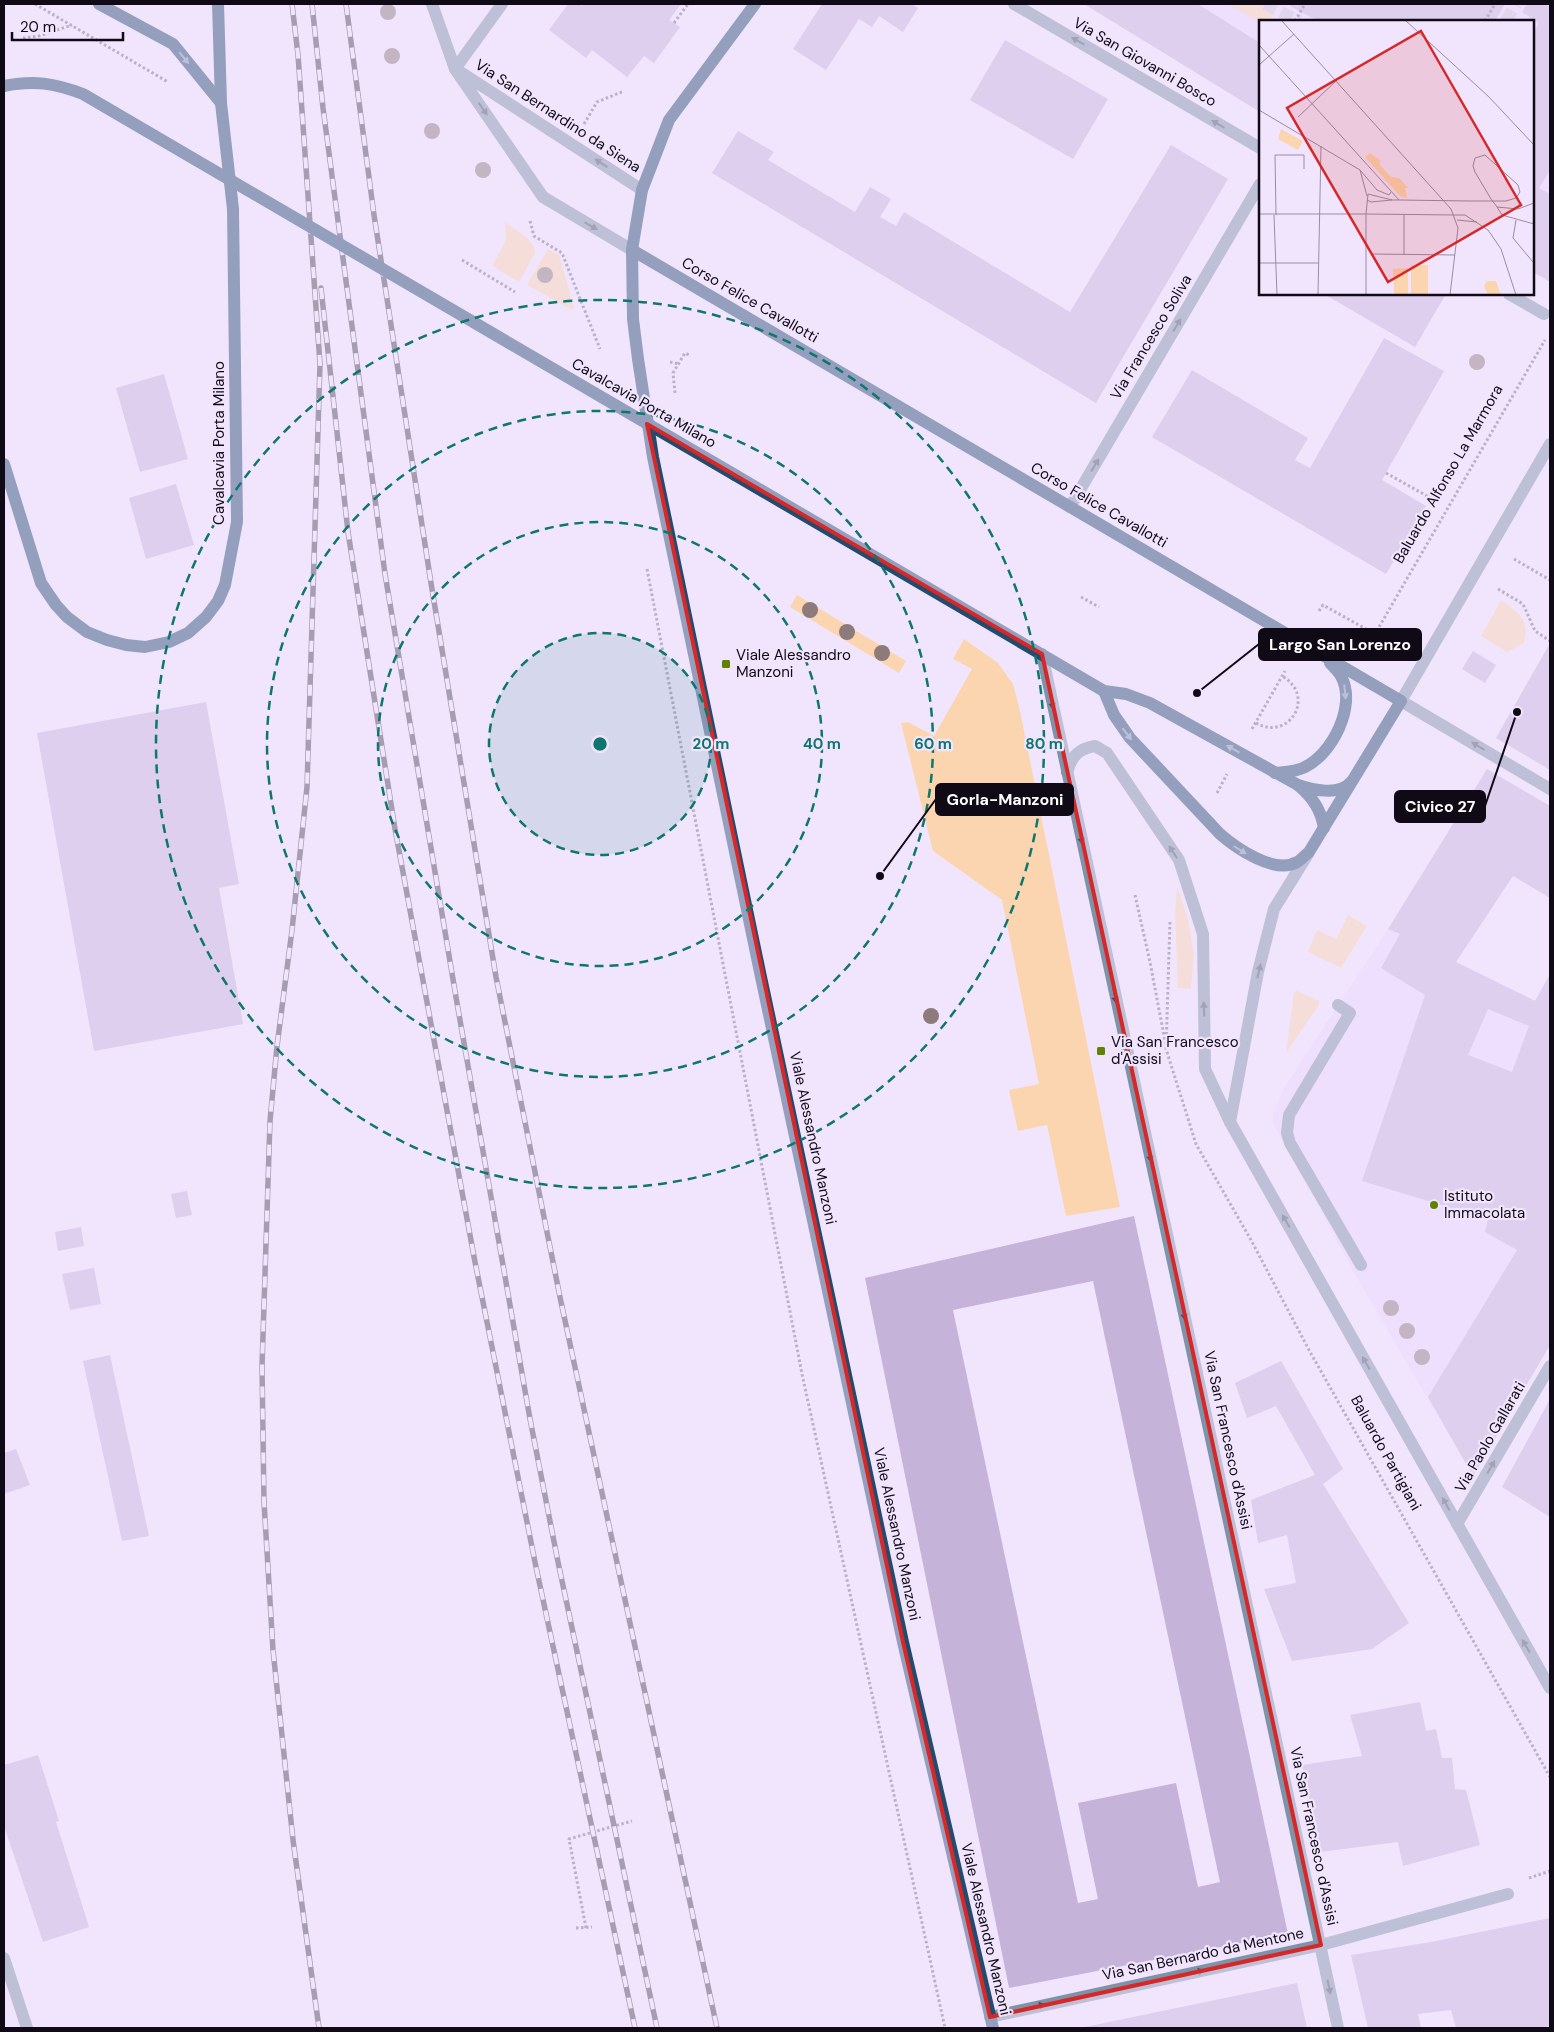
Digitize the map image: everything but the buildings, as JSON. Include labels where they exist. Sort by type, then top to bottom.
[{"type":"main road","points":[[99,4],[172,44],[221,103]]},
{"type":"main road","name":"Cavalcavia Porta Milano","points":[[4,464],[40,583],[67,617],[87,632],[126,645],[145,647],[169,642],[188,633],[206,617],[218,601],[226,585],[237,522],[233,209],[221,103],[218,4]]},
{"type":"main road","name":"Viale Alessandro Manzoni","points":[[755,4],[670,120],[642,190],[632,250],[633,319],[653,457],[903,1642],[992,2022]]},
{"type":"main road","name":"Cavalcavia Porta Milano","points":[[4,86],[42,82],[64,87],[82,94],[1104,692]]},
{"type":"main road","name":"Corso Felice Cavallotti","points":[[632,250],[1401,701]]},
{"type":"main road","points":[[1275,773],[1299,770],[1322,756],[1342,721],[1346,693],[1342,678],[1319,653]]},
{"type":"main road","points":[[1356,776],[1349,785],[1338,790],[1319,790],[1298,785],[1150,702],[1126,694],[1104,692],[1114,715],[1130,738],[1231,844],[1258,859],[1281,864],[1296,863],[1309,852],[1356,776],[1401,701]]},
{"type":"main road","points":[[1298,785],[1318,808],[1322,816],[1324,828]]},
{"type":"street","name":"Via San Bernardino da Siena","points":[[432,4],[456,68],[543,197],[632,250]]},
{"type":"street","points":[[456,68],[502,4]]},
{"type":"street","name":"Via San Giovanni Bosco","points":[[1014,4],[1259,147]]},
{"type":"street","name":"Via San Bernardino da Siena","points":[[456,68],[642,190]]},
{"type":"street","name":"Via Francesco Soliva","points":[[1070,507],[1259,186]]},
{"type":"street","points":[[1511,295],[1544,314]]},
{"type":"street","points":[[1401,701],[1550,444]]},
{"type":"street","name":"Via San Francesco d'Assisi","points":[[1042,654],[1338,2028]]},
{"type":"street","name":"Corso Felice Cavallotti","points":[[1401,701],[1550,789]]},
{"type":"street","name":"Baluardo Partigiani","points":[[1067,772],[1073,756],[1079,751],[1095,746],[1107,753],[1179,860],[1203,934],[1205,1069],[1230,1122],[1550,1688]]},
{"type":"street","points":[[1230,1122],[1258,972],[1274,909],[1309,852]]},
{"type":"street","points":[[1338,1005],[1350,1013],[1289,1115],[1287,1133],[1290,1143],[1361,1265]]},
{"type":"street","name":"Via Paolo Gallarati","points":[[1458,1524],[1550,1366]]},
{"type":"street","name":"Via San Bernardo da Mentone","points":[[992,2022],[1320,1945],[1508,1894]]},
{"type":"street","points":[[4,1958],[27,2028]]},
{"type":"path","points":[[35,4],[168,82]]},
{"type":"path","points":[[674,23],[688,4]]},
{"type":"path","points":[[1296,20],[1305,4]]},
{"type":"path","points":[[1486,20],[1495,4]]},
{"type":"path","points":[[23,38],[39,36],[72,25]]},
{"type":"path","points":[[592,109],[596,102],[624,91]]},
{"type":"path","points":[[534,236],[562,253],[600,349]]},
{"type":"path","points":[[462,260],[515,292]]},
{"type":"path","name":"Baluardo Alfonso La Marmora","points":[[1319,611],[1323,605],[1374,634],[1545,339]]},
{"type":"path","points":[[675,393],[673,373],[685,353],[689,355]]},
{"type":"path","points":[[670,362],[679,364]]},
{"type":"path","points":[[1386,473],[1436,501]]},
{"type":"path","points":[[1514,559],[1550,580]]},
{"type":"path","points":[[647,566],[802,1374],[945,2028]]},
{"type":"path","points":[[1498,589],[1523,604],[1535,631],[1550,641]]},
{"type":"path","points":[[1081,596],[1099,607]]},
{"type":"path","points":[[1282,676],[1291,682],[1296,690],[1298,708],[1294,716],[1279,727],[1255,724],[1282,676],[1285,671]]},
{"type":"path","points":[[1215,796],[1226,776]]},
{"type":"path","points":[[1135,895],[1166,1049]]},
{"type":"path","points":[[1166,1049],[1170,912]]},
{"type":"path","name":"Baluardo Partigiani","points":[[1166,1049],[1196,1144],[1251,1240],[1309,1350],[1550,1777]]},
{"type":"path","points":[[586,1928],[569,1839],[632,1821]]},
{"type":"path","points":[[576,1928],[592,1928]]},
{"type":"highlighted area","points":[[647,424],[1042,654],[1321,1945],[990,2017],[903,1642]]},
{"type":"shaded area","points":[[1198,4],[1550,4],[1550,194],[1534,185],[1534,20],[1259,20],[1259,42]]},
{"type":"shaded area","points":[[1228,4],[1280,4],[1271,20],[1259,21]]},
{"type":"shaded area","points":[[505,222],[528,239],[534,248],[535,253],[519,282],[492,266],[506,240]]},
{"type":"shaded area","points":[[548,249],[559,255],[574,307],[572,310],[527,285]]},
{"type":"shaded area","points":[[797,595],[906,661],[899,673],[790,607]]},
{"type":"shaded area","points":[[1501,600],[1522,617],[1525,628],[1524,643],[1507,652],[1481,636]]},
{"type":"shaded area","points":[[964,639],[998,663],[1013,684],[1120,1207],[1066,1216],[1047,1125],[1018,1131],[1009,1090],[1039,1084],[1002,900],[933,851],[901,723],[908,722],[934,736],[972,669],[953,659]]},
{"type":"shaded area","points":[[1177,886],[1188,919],[1194,954],[1191,989],[1178,988],[1175,913]]},
{"type":"shaded area","points":[[1348,915],[1367,926],[1341,968],[1308,952],[1317,930],[1336,939]]},
{"type":"shaded area","name":"Istituto Immacolata","points":[[1388,929],[1550,1008],[1550,1345],[1473,1476],[1353,1271],[1274,1125],[1273,1114],[1284,1088]]},
{"type":"shaded area","points":[[1297,991],[1319,1001],[1319,1005],[1286,1053],[1294,992]]},
{"type":"tunnel","points":[[1265,4],[1297,20]]},
{"type":"tunnel","points":[[1507,20],[1516,4]]},
{"type":"railway","points":[[292,4],[298,55],[320,364],[307,787],[270,1121],[262,1366],[264,1502],[273,1650],[293,1840],[319,2028]]},
{"type":"railway","points":[[312,4],[323,108],[385,574],[457,1003],[530,1419],[558,1562],[657,2028]]},
{"type":"railway","points":[[346,4],[374,215],[431,583],[496,977],[561,1302],[717,2028]]},
{"type":"railway","points":[[321,288],[348,532],[395,829],[475,1262],[536,1567],[635,2028]]},
{"type":"place","name":"Viale Alessandro Manzoni","points":[[726,664]]},
{"type":"place","name":"Largo San Lorenzo","points":[[1197,693]]},
{"type":"place","name":"Civico 27","points":[[1517,712]]},
{"type":"place","name":"Gorla-Manzoni","points":[[880,876]]},
{"type":"place","name":"Via San Francesco d'Assisi","points":[[1101,1051]]},
{"type":"place","name":"Istituto Immacolata","points":[[1434,1205]]}]
